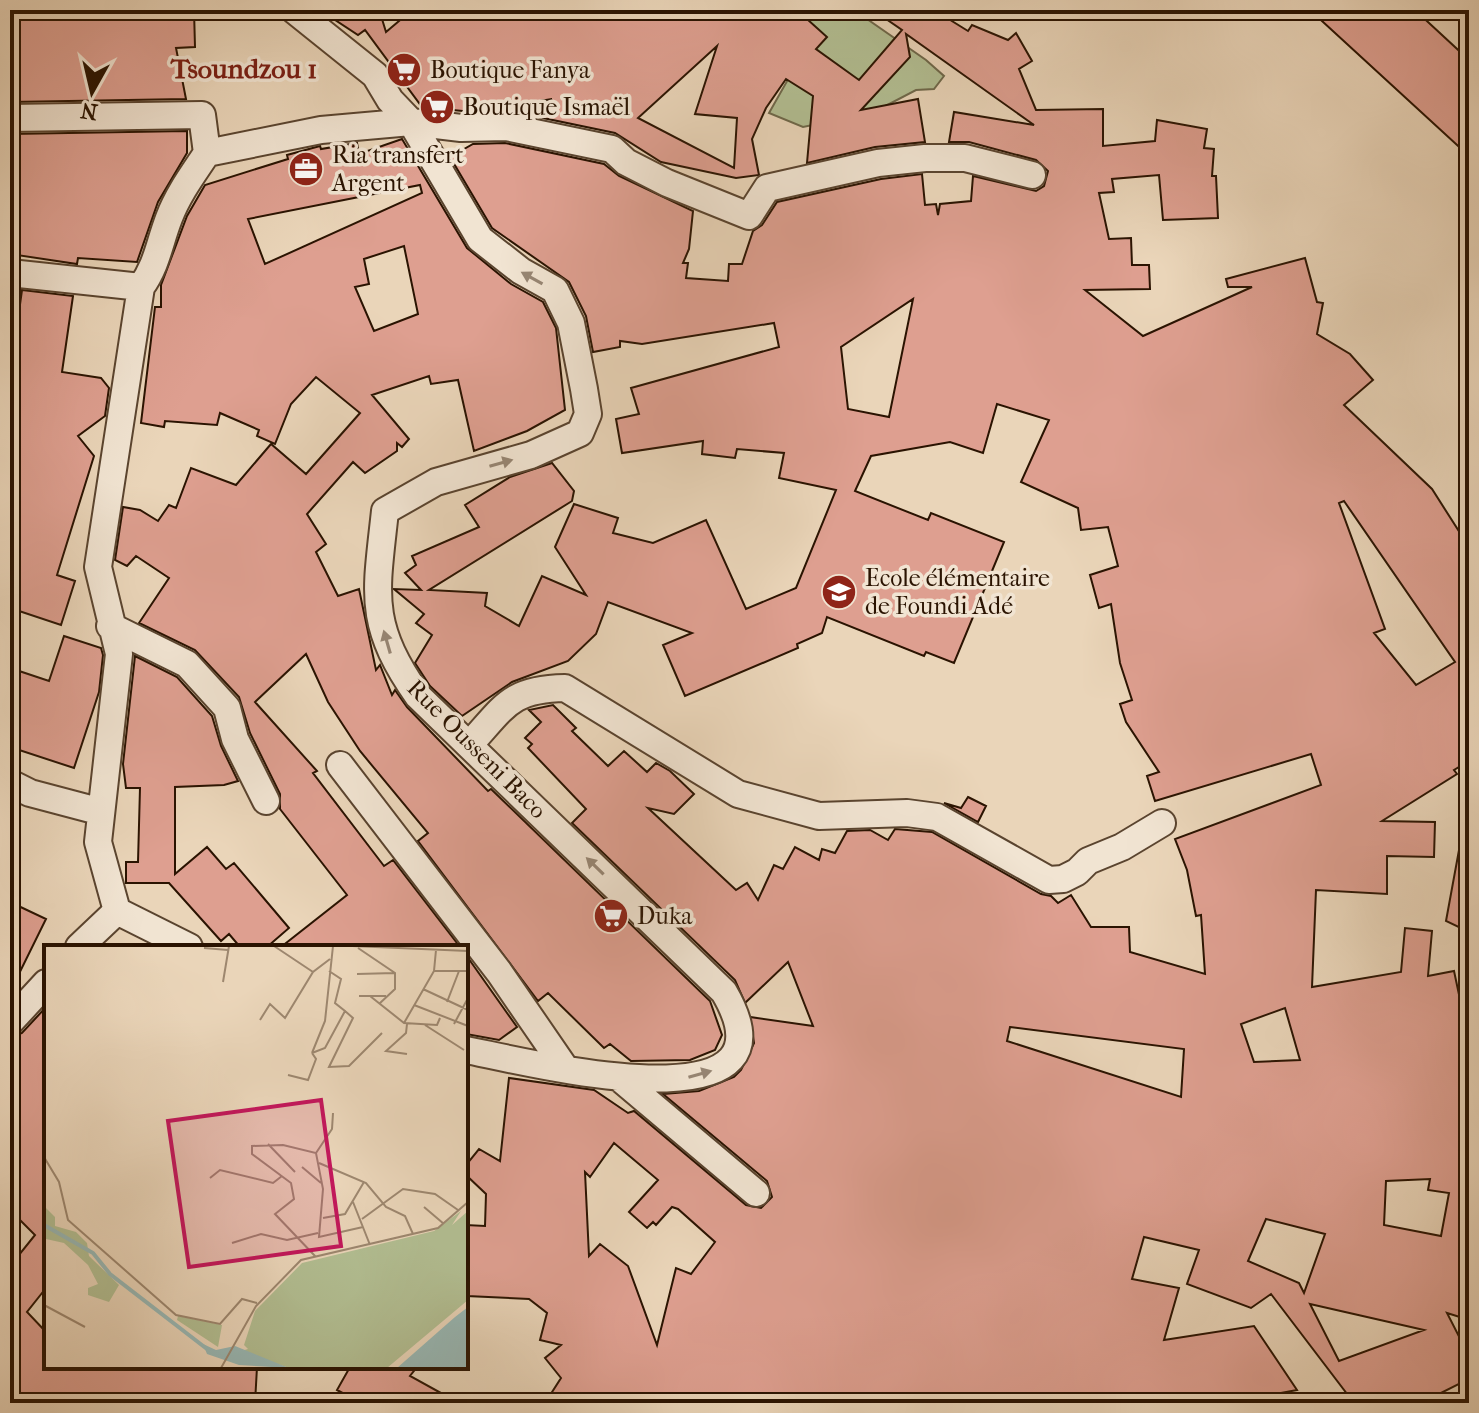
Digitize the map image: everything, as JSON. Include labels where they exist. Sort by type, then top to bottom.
[{"type":"street","name":"Rue Ousseni Baco","points":[[294,10],[375,75],[390,100],[411,122],[480,239],[521,271],[555,290],[571,323],[588,414],[580,433],[531,455],[436,482],[385,511],[376,601],[392,659],[418,696],[724,992],[736,1013],[741,1032],[732,1055],[718,1069],[688,1078],[622,1080],[468,1050]]},
{"type":"street","points":[[10,118],[202,115],[207,153],[180,192],[168,220],[155,268],[141,287],[98,567],[119,670],[98,811],[98,842],[117,911],[185,945]]},
{"type":"street","points":[[207,153],[321,130],[411,122],[461,128],[506,127],[612,149],[626,162],[667,183],[749,216],[767,188],[878,163],[965,158],[1032,175]]},
{"type":"street","points":[[10,273],[141,287]]},
{"type":"street","points":[[110,626],[187,664],[227,708],[235,739],[266,801]]},
{"type":"street","points":[[470,744],[515,696],[540,688],[565,688],[738,794],[819,816],[907,813],[937,817],[1049,880],[1063,879],[1077,872],[1088,861],[1122,847],[1162,823]]},
{"type":"street","points":[[340,765],[499,972],[565,1068]]},
{"type":"street","points":[[10,783],[30,793],[98,811]]},
{"type":"street","points":[[81,945],[117,911]]},
{"type":"street","points":[[10,1022],[44,985]]},
{"type":"street","points":[[622,1080],[756,1193]]},
{"type":"green space","points":[[801,10],[854,10],[944,76],[934,89],[916,90],[872,113],[803,127],[769,113],[790,76],[777,36]]},
{"type":"building","points":[[10,10],[194,10],[195,47],[176,48],[186,99],[10,102]]},
{"type":"building","points":[[320,10],[396,10],[382,19],[386,32],[412,10],[797,10],[827,37],[816,49],[859,80],[902,30],[873,10],[934,10],[968,31],[972,25],[1008,40],[1016,33],[1032,61],[1019,69],[1036,110],[1103,109],[1103,146],[1155,141],[1157,120],[1207,129],[1204,148],[1214,149],[1212,176],[1216,176],[1218,218],[1163,220],[1159,175],[1112,179],[1114,192],[1099,193],[1109,239],[1131,238],[1132,265],[1149,265],[1150,289],[1085,290],[1143,336],[1252,287],[1228,287],[1226,279],[1305,258],[1317,302],[1323,303],[1317,334],[1350,354],[1373,380],[1344,405],[1432,489],[1469,547],[1469,761],[1454,770],[1457,774],[1382,821],[1435,822],[1434,857],[1387,856],[1387,894],[1316,890],[1312,987],[1401,972],[1405,928],[1432,931],[1428,976],[1454,971],[1461,1004],[1461,1032],[1469,1054],[1469,1320],[1447,1313],[1469,1356],[1469,1379],[1421,1403],[1354,1403],[1271,1294],[1251,1308],[1187,1284],[1199,1250],[1144,1237],[1132,1279],[1179,1288],[1164,1340],[1254,1326],[1297,1390],[1227,1403],[1064,1403],[1046,1396],[1042,1403],[545,1403],[561,1378],[545,1358],[561,1345],[540,1340],[547,1313],[529,1299],[468,1296],[468,1225],[485,1226],[486,1194],[468,1177],[468,1163],[479,1149],[500,1161],[509,1078],[594,1090],[628,1113],[634,1111],[746,1205],[761,1208],[772,1197],[767,1181],[663,1094],[699,1091],[734,1077],[741,1070],[754,1043],[750,1017],[813,1026],[788,962],[745,1003],[735,980],[572,823],[586,809],[528,748],[532,744],[525,738],[541,722],[529,710],[553,705],[576,728],[572,731],[608,766],[624,751],[647,772],[656,763],[670,771],[694,794],[674,814],[648,808],[736,890],[747,883],[758,900],[774,865],[783,869],[795,847],[819,860],[822,849],[835,853],[847,831],[870,830],[888,840],[895,829],[932,832],[1041,894],[1051,896],[1058,903],[1071,895],[1091,927],[1129,927],[1130,952],[1205,974],[1201,915],[1196,916],[1187,870],[1175,839],[1321,785],[1311,754],[1155,801],[1147,776],[1159,772],[1126,722],[1120,704],[1132,700],[1120,663],[1111,604],[1099,608],[1090,575],[1118,566],[1108,527],[1081,530],[1078,508],[1021,482],[1049,420],[997,404],[983,453],[950,442],[871,456],[855,491],[928,520],[931,513],[1004,542],[954,663],[926,652],[924,656],[827,617],[822,633],[797,644],[798,648],[685,696],[663,645],[692,633],[608,602],[596,634],[568,661],[512,682],[462,716],[430,686],[415,663],[432,635],[416,623],[424,614],[394,589],[421,590],[405,573],[416,565],[412,556],[479,527],[465,505],[510,477],[552,463],[574,491],[572,501],[429,590],[487,593],[485,606],[519,626],[542,576],[586,595],[555,547],[574,504],[618,518],[613,533],[653,543],[706,520],[746,609],[796,588],[836,490],[779,478],[784,453],[737,449],[735,458],[702,454],[703,441],[622,453],[616,419],[639,414],[631,388],[779,347],[774,323],[642,344],[620,341],[620,347],[593,352],[586,316],[569,282],[492,228],[450,157],[473,144],[505,143],[604,164],[619,176],[693,211],[689,249],[683,263],[688,263],[686,278],[728,281],[729,264],[742,264],[753,231],[762,225],[777,202],[881,179],[922,174],[925,205],[936,204],[938,215],[940,204],[971,201],[973,176],[1036,191],[1044,186],[1048,171],[1036,160],[969,142],[949,142],[954,112],[1034,125],[906,34],[910,57],[861,110],[918,99],[925,142],[875,147],[807,163],[813,96],[786,79],[766,108],[752,139],[759,175],[736,178],[661,162],[615,133],[524,114],[552,99],[473,112],[422,107],[365,30],[358,35]],"holes":[[[717,46],[695,114],[737,118],[734,168],[638,118]],[[913,299],[889,417],[848,409],[841,347]],[[1344,501],[1455,662],[1416,685],[1374,633],[1385,629],[1339,503]],[[1285,1008],[1300,1060],[1254,1062],[1241,1024]],[[1010,1027],[1184,1049],[1181,1097],[1007,1041]],[[614,1143],[658,1180],[629,1212],[647,1228],[653,1222],[656,1225],[672,1207],[678,1209],[715,1242],[691,1274],[676,1268],[657,1345],[628,1266],[600,1244],[589,1256],[585,1172],[590,1177]],[[1430,1179],[1428,1190],[1449,1193],[1441,1236],[1384,1225],[1386,1181]],[[1266,1219],[1325,1234],[1304,1293],[1299,1283],[1248,1261]],[[1310,1304],[1424,1330],[1339,1361]]]},
{"type":"building","points":[[1310,10],[1415,10],[1469,60],[1469,156]]},
{"type":"building","points":[[187,131],[187,153],[158,202],[137,262],[78,258],[77,264],[10,254],[10,134]]},
{"type":"building","points":[[402,139],[467,248],[511,284],[543,302],[556,328],[565,410],[527,431],[474,451],[458,380],[431,384],[429,376],[372,395],[409,439],[402,447],[397,443],[397,451],[365,473],[353,462],[307,514],[326,544],[316,552],[338,596],[359,589],[376,670],[380,665],[392,695],[395,690],[407,707],[488,791],[491,789],[710,1001],[722,1035],[715,1050],[690,1060],[631,1061],[610,1044],[604,1048],[548,993],[538,1001],[418,841],[428,833],[360,751],[328,702],[306,654],[255,702],[317,771],[313,773],[384,866],[393,860],[458,945],[284,945],[347,895],[280,809],[280,794],[250,733],[239,697],[195,650],[139,623],[169,578],[136,556],[127,566],[115,560],[123,507],[140,510],[158,521],[169,505],[176,508],[191,468],[236,485],[271,444],[306,474],[360,413],[316,377],[291,404],[275,444],[257,436],[259,430],[220,413],[217,425],[165,421],[164,427],[141,423],[155,307],[161,307],[161,285],[187,216],[205,185],[288,159],[287,155],[320,146],[321,149],[357,143],[359,154]],"holes":[[[420,185],[422,193],[265,264],[248,219]],[[404,246],[418,314],[374,331],[355,287],[369,284],[364,259]]]},
{"type":"building","points":[[22,290],[73,296],[62,372],[101,378],[109,388],[105,416],[78,436],[94,456],[57,575],[75,581],[61,625],[10,608],[10,376]]},
{"type":"building","points":[[64,636],[101,648],[103,655],[99,692],[74,768],[10,747],[10,668],[49,681]]},
{"type":"building","points":[[135,656],[177,677],[212,716],[221,746],[238,781],[224,785],[175,787],[175,874],[207,847],[226,869],[234,863],[289,928],[269,945],[238,945],[229,934],[221,941],[169,883],[126,883],[126,862],[138,862],[140,788],[126,788],[123,764]]},
{"type":"building","points":[[968,797],[986,806],[978,822],[944,803],[961,808]]},
{"type":"building","points":[[1459,850],[1469,851],[1469,932],[1446,921]]},
{"type":"building","points":[[10,902],[46,919],[10,992]]},
{"type":"building","points":[[468,958],[517,1027],[499,1040],[468,1034]]},
{"type":"building","points":[[44,1009],[44,1291],[27,1312],[44,1330],[44,1369],[257,1369],[255,1403],[10,1403],[10,1266],[35,1235],[10,1210],[10,1038],[22,1033]]},
{"type":"building","points":[[349,1369],[415,1369],[410,1376],[459,1403],[361,1403],[337,1390]]},
{"type":"place","name":"Boutique Fanya","points":[[404,70]]},
{"type":"place","name":"Boutique Ismaël","points":[[437,107]]},
{"type":"place","name":"Ria transfert Argent","points":[[306,169]]},
{"type":"place","name":"Ecole élémentaire de Foundi Adé","points":[[839,592]]},
{"type":"place","name":"Duka","points":[[611,916]]},
{"type":"district","name":"Tsoundzou 1","points":[[244,68]]}]
